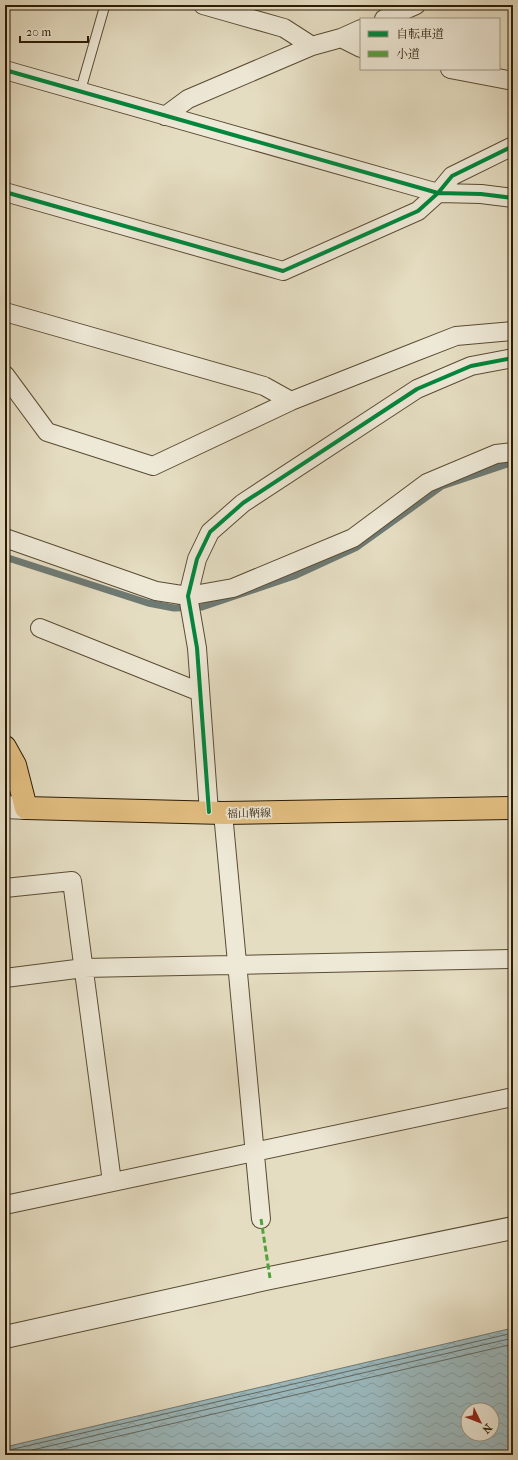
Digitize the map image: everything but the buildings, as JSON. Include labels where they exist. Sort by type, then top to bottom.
[{"type":"main road","points":[[5,747],[15,765],[26,808]]},
{"type":"main road","name":"福山鞆線","points":[[26,808],[216,813],[513,808]]},
{"type":"street","points":[[203,5],[284,28],[312,46]]},
{"type":"street","points":[[386,18],[416,5]]},
{"type":"street","points":[[165,116],[188,99],[312,46],[341,38],[360,29]]},
{"type":"street","points":[[341,38],[360,48]]},
{"type":"street","points":[[5,70],[438,193],[481,194],[513,198]]},
{"type":"street","points":[[455,70],[513,81]]},
{"type":"street","points":[[5,192],[282,271],[418,211],[438,193],[452,176],[513,146]]},
{"type":"street","points":[[5,312],[264,386],[291,401]]},
{"type":"street","points":[[5,375],[47,432],[153,466],[291,401],[456,336],[513,331]]},
{"type":"street","points":[[261,1218],[237,966],[200,692],[197,648],[190,604],[197,559],[210,532],[243,503],[417,388],[471,366],[513,358]]},
{"type":"street","points":[[5,538],[190,604],[233,588],[353,538],[428,483],[496,454],[513,452]]},
{"type":"street","points":[[40,628],[200,692]]},
{"type":"street","points":[[5,806],[26,808]]},
{"type":"street","points":[[5,888],[72,881],[112,1182]]},
{"type":"street","points":[[5,978],[84,968],[237,966],[513,959]]},
{"type":"street","points":[[5,1205],[513,1097]]},
{"type":"street","points":[[5,1337],[270,1278],[513,1228]]},
{"type":"lane","points":[[80,92],[105,5]]},
{"type":"water","points":[[513,1328],[513,1455],[5,1455],[5,1447]]},
{"type":"waterway","points":[[5,557],[148,603],[174,608],[202,607],[294,576],[357,547],[442,486],[513,462]]},
{"type":"marked path","points":[[261,1219],[270,1278]]},
{"type":"cycle path","points":[[5,70],[438,193],[481,194],[513,198]]},
{"type":"cycle path","points":[[5,192],[283,271],[418,211],[438,193],[452,176],[513,146]]},
{"type":"cycle path","points":[[209,812],[197,648],[188,596],[197,559],[210,532],[243,503],[417,389],[471,366],[513,358]]}]
